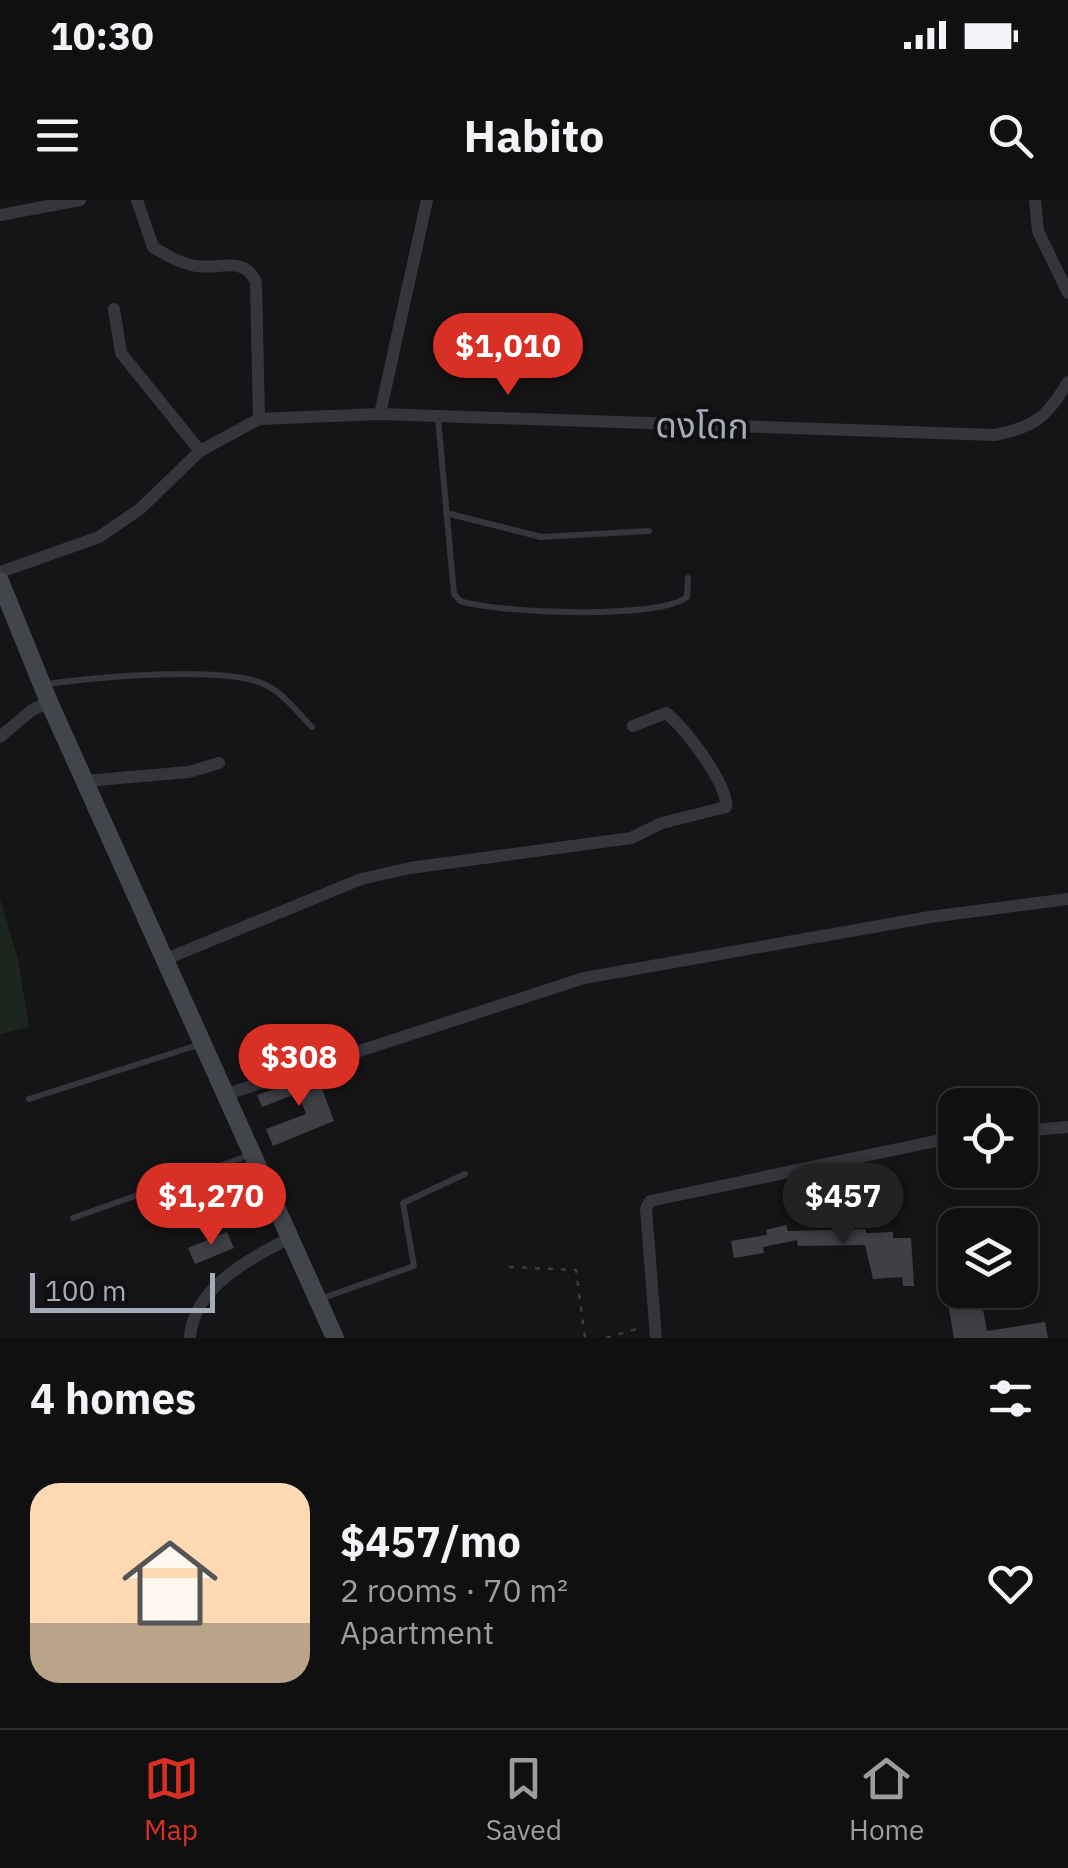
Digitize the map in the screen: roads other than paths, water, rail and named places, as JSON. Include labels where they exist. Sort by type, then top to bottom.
[{"type":"street","points":[[0,215],[80,200]]},
{"type":"street","points":[[136,200],[153,247],[163,254],[191,265],[238,265],[251,271],[256,282],[258,419]]},
{"type":"street","points":[[380,414],[427,200]]},
{"type":"street","points":[[1035,200],[1038,231],[1068,293]]},
{"type":"street","points":[[114,309],[122,354],[200,451]]},
{"type":"street","name":"ดงโดก","points":[[0,572],[99,537],[140,509],[200,451],[258,419],[380,414],[684,427],[930,429],[994,435],[1027,429],[1053,407],[1068,382]]},
{"type":"street","points":[[0,580],[45,694],[335,1338]]},
{"type":"street","points":[[0,737],[45,694]]},
{"type":"street","points":[[166,960],[361,879],[410,868],[631,838],[662,823],[726,807],[720,785],[683,726],[666,713],[633,726]]},
{"type":"street","points":[[84,781],[189,772],[219,762]]},
{"type":"street","points":[[224,1094],[584,978],[930,917],[1068,900]]},
{"type":"street","points":[[1038,1130],[1068,1127]]},
{"type":"street","points":[[656,1338],[646,1209],[650,1201],[938,1141]]},
{"type":"street","points":[[190,1338],[195,1314],[222,1281],[244,1262],[288,1239]]},
{"type":"lane","points":[[438,417],[454,594],[466,603],[576,613],[661,607],[678,605],[687,597],[688,578]]},
{"type":"lane","points":[[446,513],[541,537],[649,532]]},
{"type":"lane","points":[[45,694],[103,674],[245,678],[276,692],[312,727]]},
{"type":"lane","points":[[29,1099],[202,1043]]},
{"type":"lane","points":[[74,1218],[251,1154]]},
{"type":"lane","points":[[317,1300],[414,1266],[403,1203],[465,1174]]}]
